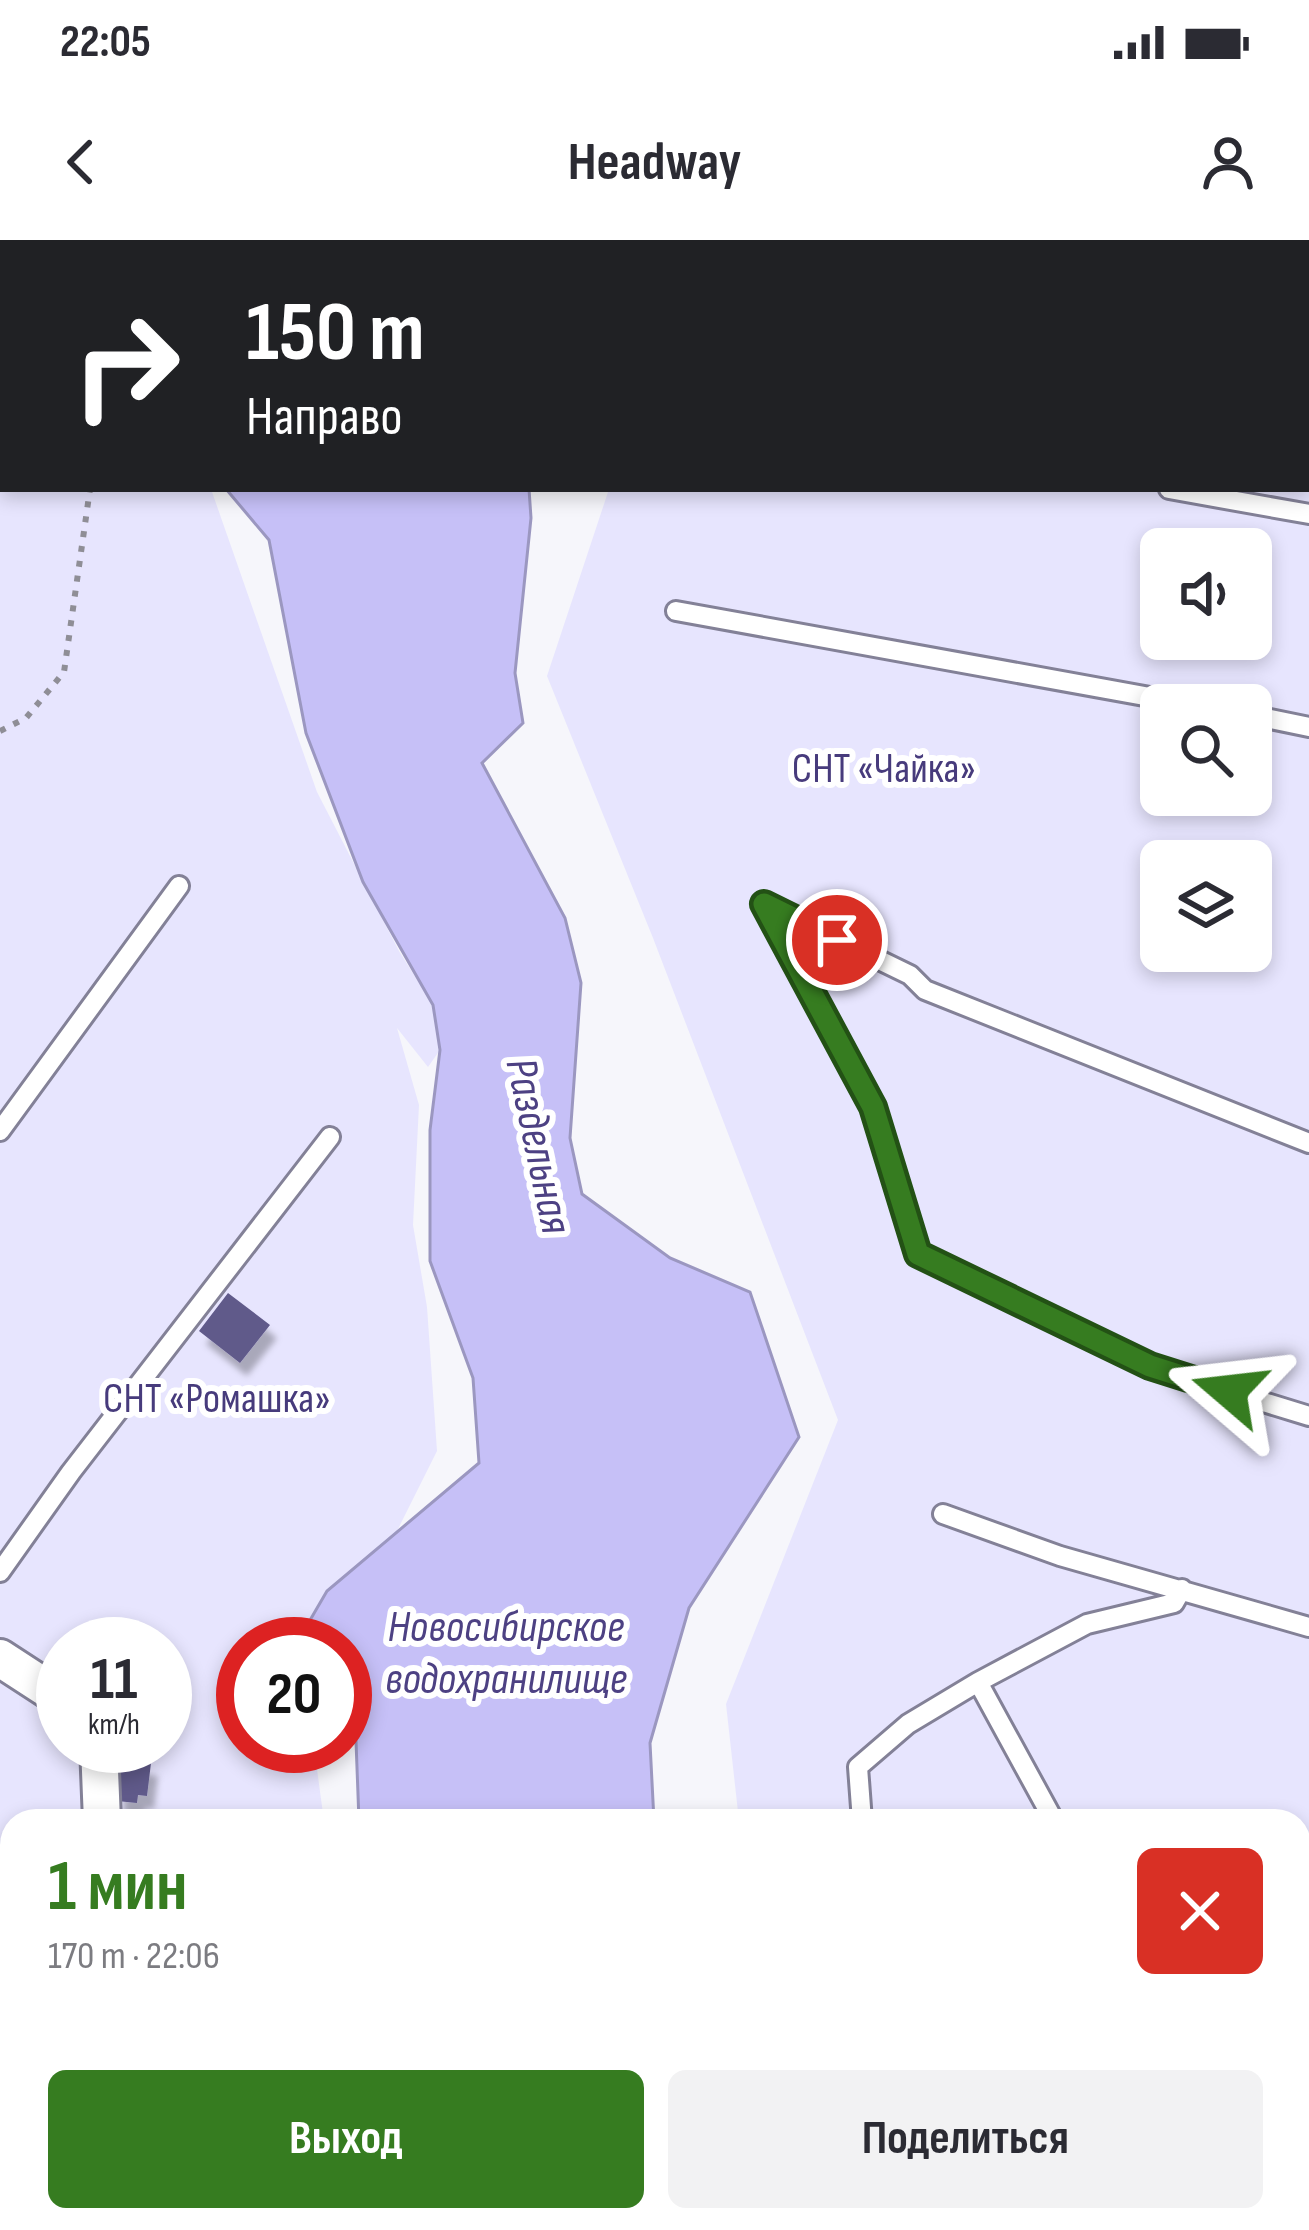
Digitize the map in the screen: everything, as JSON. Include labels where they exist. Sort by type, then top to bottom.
[{"type":"street","points":[[0,1658],[36,1681]]},
{"type":"street","points":[[101,1773],[102,1809]]},
{"type":"lane","points":[[1186,492],[1309,514]]},
{"type":"lane","points":[[676,611],[1140,695]]},
{"type":"lane","points":[[1272,719],[1309,727]]},
{"type":"lane","points":[[0,1131],[179,886]]},
{"type":"lane","points":[[1309,1143],[925,991],[910,975],[764,904],[873,1107],[918,1254],[1150,1366],[1309,1416]]},
{"type":"lane","points":[[0,1572],[70,1472],[330,1137]]},
{"type":"lane","points":[[943,1514],[1060,1556],[1309,1627]]},
{"type":"lane","points":[[861,1809],[858,1767],[908,1724],[1088,1624],[1174,1603],[1181,1589]]},
{"type":"lane","points":[[978,1682],[1047,1809]]},
{"type":"path","points":[[0,731],[26,718],[64,672],[90,492]]},
{"type":"green space","name":"СНТ «Ромашка»","points":[[0,492],[212,492],[317,792],[399,951],[433,1005],[440,1050],[428,1067],[397,1028],[419,1105],[413,1225],[427,1307],[437,1451],[395,1535],[327,1591],[313,1617],[216,1617],[216,1773],[317,1773],[322,1809],[0,1809]]},
{"type":"green space","name":"СНТ «Чайка»","points":[[608,492],[1309,492],[1309,1809],[738,1809],[726,1704],[838,1420],[547,676]]},
{"type":"water","name":"Новосибирское водохранилище","points":[[229,492],[529,492],[531,518],[515,673],[523,723],[482,763],[565,918],[581,983],[570,1138],[582,1194],[670,1258],[750,1292],[799,1437],[689,1608],[650,1743],[653,1809],[359,1809],[357,1773],[372,1773],[372,1617],[312,1617],[327,1591],[479,1463],[473,1378],[430,1261],[430,1130],[440,1050],[433,1005],[363,882],[306,733],[269,540]]},
{"type":"building","points":[[228,1293],[270,1325],[240,1363],[199,1331]]},
{"type":"building","points":[[116,1773],[150,1773],[147,1796],[138,1795],[137,1803],[117,1801]]},
{"type":"route","points":[[837,940],[764,904],[873,1107],[918,1254],[1150,1366],[1229,1391]]},
{"type":"water label","name":"Раздельная","points":[[538,1146]]}]
